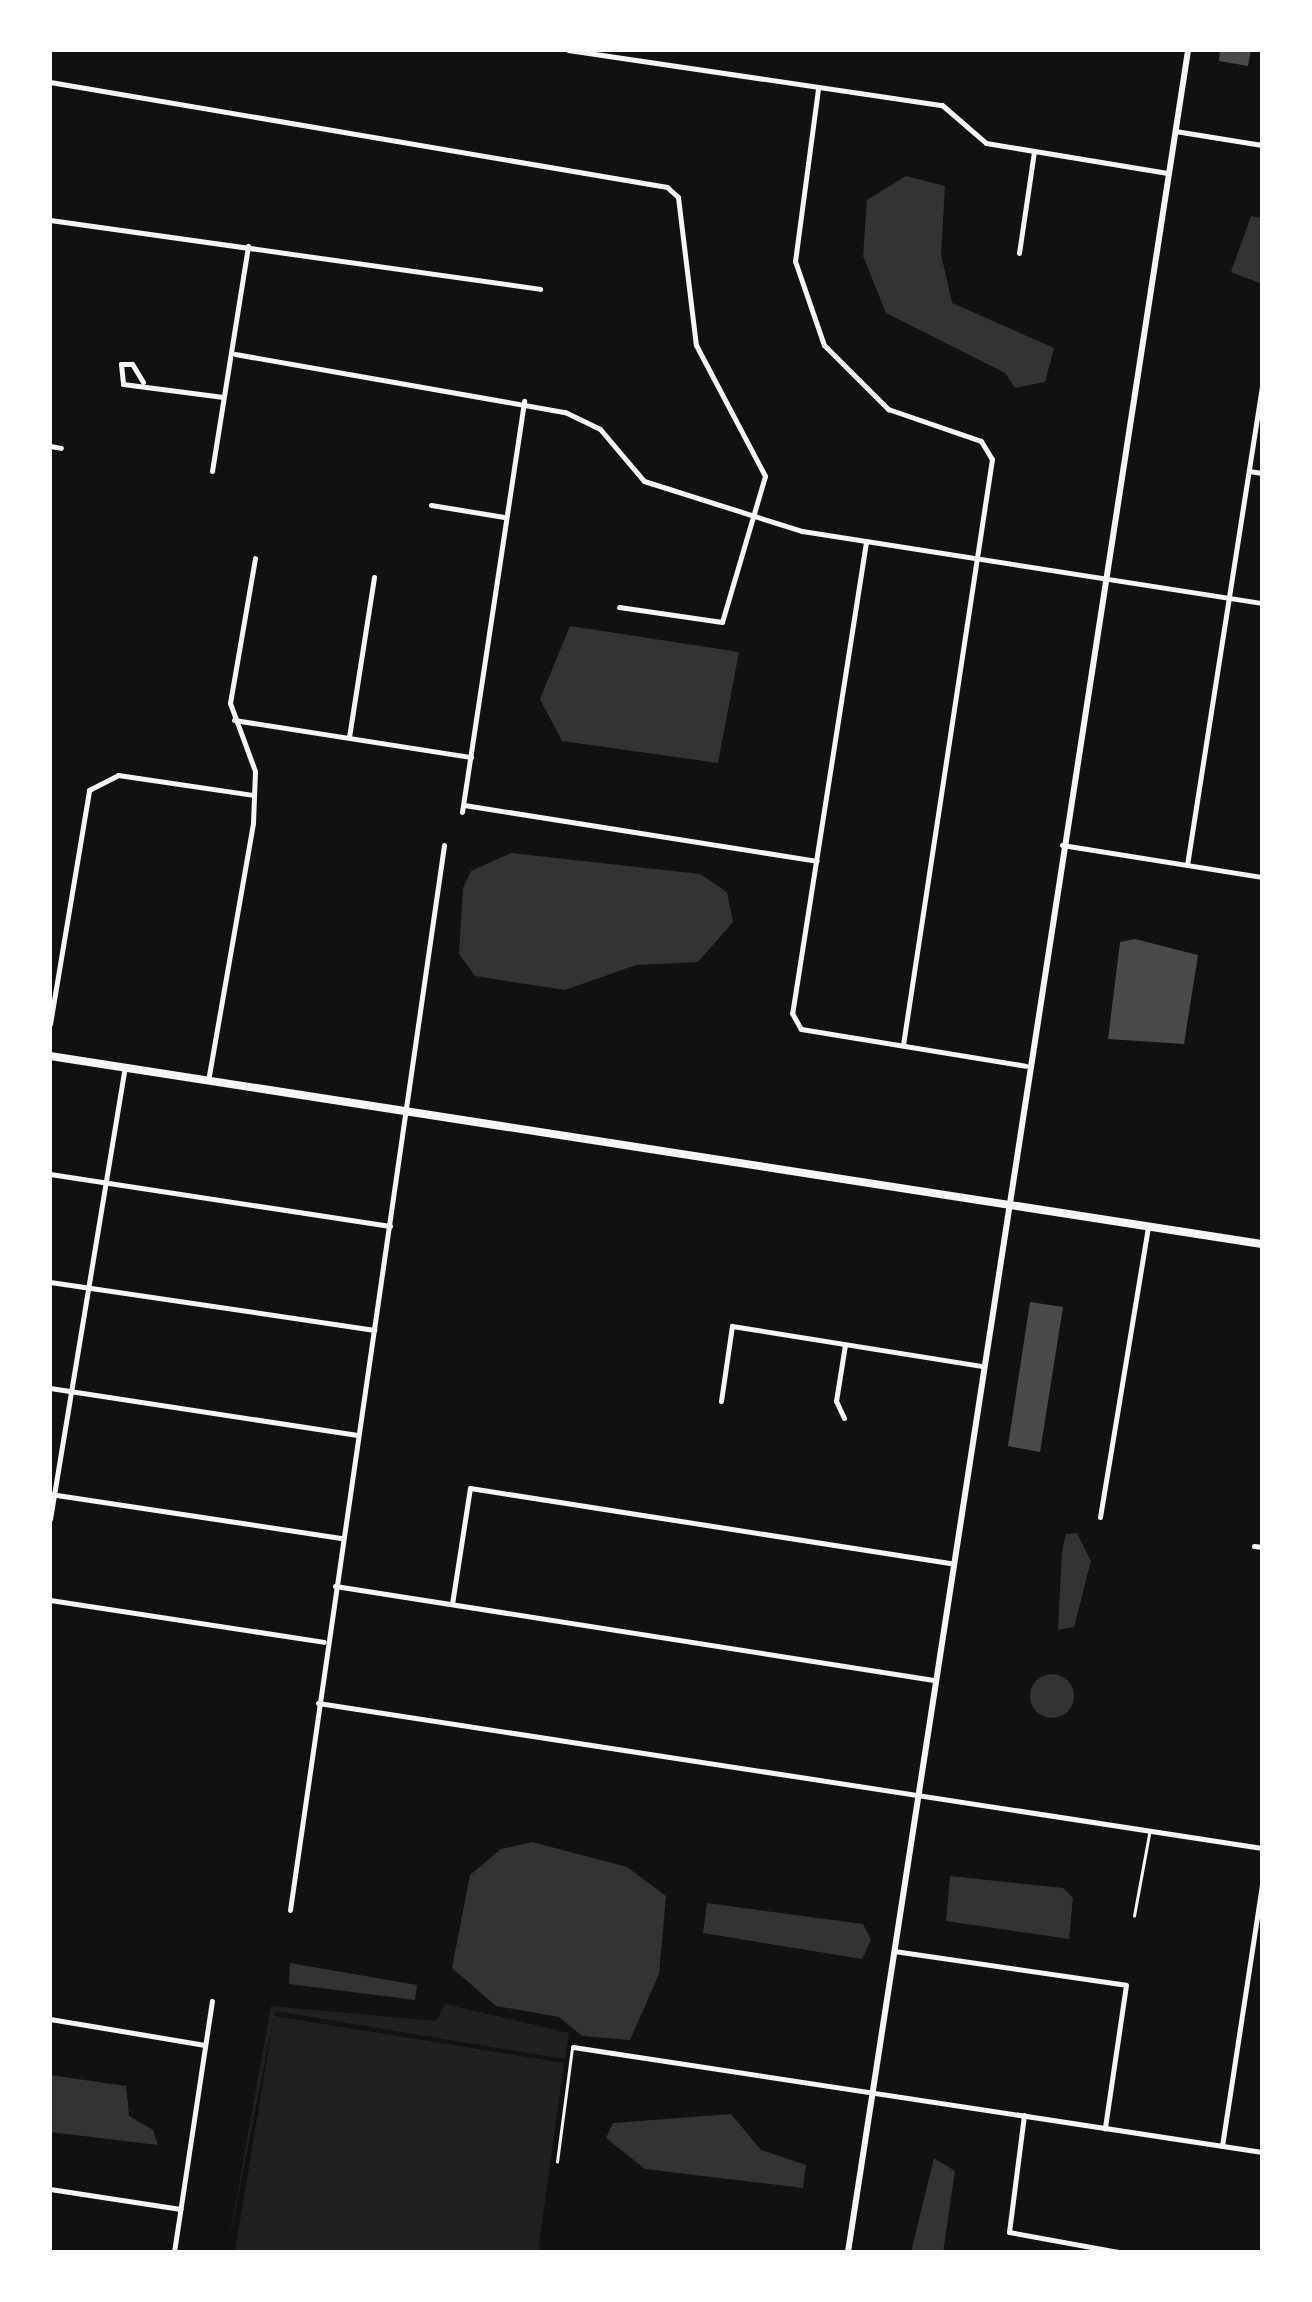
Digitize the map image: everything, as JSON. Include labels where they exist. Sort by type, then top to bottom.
[{"type":"main road","points":[[50,1056],[1262,1244]]},
{"type":"street","points":[[568,50],[942,105],[986,143],[1168,173]]},
{"type":"street","points":[[848,2252],[1004,1204],[1188,50]]},
{"type":"street","points":[[50,82],[548,160],[660,183],[678,198],[696,345],[765,476],[756,518],[722,622],[701,626],[619,608]]},
{"type":"street","points":[[818,88],[795,242],[800,288],[824,345],[864,390],[914,422],[988,448],[979,559],[903,1045]]},
{"type":"street","points":[[1175,131],[1262,145]]},
{"type":"street","points":[[1019,253],[1034,152]]},
{"type":"street","points":[[50,220],[540,289]]},
{"type":"street","points":[[212,470],[223,397],[235,354],[248,246]]},
{"type":"street","points":[[235,354],[524,401],[586,419],[654,487],[756,518],[866,542],[1262,603]]},
{"type":"street","points":[[143,382],[132,364],[121,364],[123,384],[143,382],[223,397]]},
{"type":"street","points":[[1186,865],[1262,385]]},
{"type":"street","points":[[524,401],[463,808],[817,861]]},
{"type":"street","points":[[50,446],[62,448]]},
{"type":"street","points":[[1249,471],[1262,473]]},
{"type":"street","points":[[430,505],[504,518]]},
{"type":"street","points":[[866,542],[792,1013],[801,1029],[1026,1066]]},
{"type":"street","points":[[208,1080],[253,795],[255,771],[234,720],[254,558]]},
{"type":"street","points":[[349,738],[374,577]]},
{"type":"street","points":[[234,720],[471,756]]},
{"type":"street","points":[[50,1024],[88,790],[118,775],[253,795]]},
{"type":"street","points":[[290,1910],[324,1642],[409,1112],[444,844]]},
{"type":"street","points":[[1062,845],[1262,877]]},
{"type":"street","points":[[50,1519],[125,1068]]},
{"type":"street","points":[[50,1174],[390,1226]]},
{"type":"street","points":[[1100,1517],[1148,1226]]},
{"type":"street","points":[[50,1282],[374,1330]]},
{"type":"street","points":[[721,1401],[732,1326],[982,1366]]},
{"type":"street","points":[[844,1418],[836,1401],[845,1344]]},
{"type":"street","points":[[50,1388],[357,1436]]},
{"type":"street","points":[[452,1604],[470,1488],[952,1562]]},
{"type":"street","points":[[52,1494],[341,1538]]},
{"type":"street","points":[[1254,1546],[1262,1548]]},
{"type":"street","points":[[335,1586],[934,1680]]},
{"type":"street","points":[[50,1600],[324,1642]]},
{"type":"street","points":[[318,1703],[1262,1848]]},
{"type":"street","points":[[1222,2146],[1262,1886]]},
{"type":"street","points":[[894,1951],[1126,1985],[1105,2128]]},
{"type":"street","points":[[174,2252],[212,2001]]},
{"type":"street","points":[[50,2019],[205,2045]]},
{"type":"street","points":[[572,2047],[1262,2152]]},
{"type":"street","points":[[1024,2115],[1009,2232],[1118,2252]]},
{"type":"street","points":[[50,2188],[180,2210]]},
{"type":"lane","points":[[1134,1916],[1150,1832]]},
{"type":"lane","points":[[556,2162],[572,2047]]},
{"type":"shaded area","points":[[906,176],[945,186],[941,254],[952,303],[1054,348],[1045,382],[1015,388],[1005,373],[886,313],[863,256],[867,200]]},
{"type":"shaded area","points":[[1251,216],[1262,218],[1262,284],[1231,272]]},
{"type":"shaded area","points":[[570,626],[739,652],[718,763],[562,741],[540,699]]},
{"type":"shaded area","points":[[511,853],[700,874],[727,892],[733,922],[698,962],[636,965],[565,990],[475,976],[459,954],[463,888],[471,871]]},
{"type":"shaded area","points":[[1077,1533],[1091,1561],[1074,1627],[1058,1630],[1062,1551],[1066,1534]]},
{"type":"shaded area","points":[[1052,1674],[1067,1681],[1074,1696],[1067,1711],[1052,1718],[1037,1711],[1030,1696],[1037,1681]]},
{"type":"shaded area","points":[[532,1842],[627,1867],[666,1896],[659,1974],[630,2040],[582,2036],[559,2017],[496,2006],[452,1968],[470,1875],[501,1849]]},
{"type":"shaded area","points":[[950,1876],[1063,1888],[1073,1898],[1069,1939],[946,1921]]},
{"type":"shaded area","points":[[707,1903],[863,1924],[871,1940],[862,1959],[703,1933]]},
{"type":"shaded area","points":[[290,1963],[417,1985],[415,2000],[289,1984]]},
{"type":"shaded area","points":[[445,2004],[569,2033],[565,2059],[275,2011],[227,2252],[271,2006],[436,2021]]},
{"type":"shaded area","points":[[274,2016],[564,2063],[538,2252],[235,2252]]},
{"type":"shaded area","points":[[50,2075],[126,2086],[129,2116],[153,2130],[158,2145],[50,2132]]},
{"type":"shaded area","points":[[731,2114],[761,2150],[806,2165],[803,2188],[645,2169],[606,2138],[613,2123]]},
{"type":"shaded area","points":[[934,2158],[955,2171],[943,2252],[911,2252]]},
{"type":"building","points":[[1220,50],[1251,50],[1248,66],[1219,61]]},
{"type":"building","points":[[1135,939],[1198,955],[1184,1044],[1108,1039],[1120,942]]},
{"type":"building","points":[[1030,1302],[1063,1307],[1040,1452],[1008,1446]]}]
